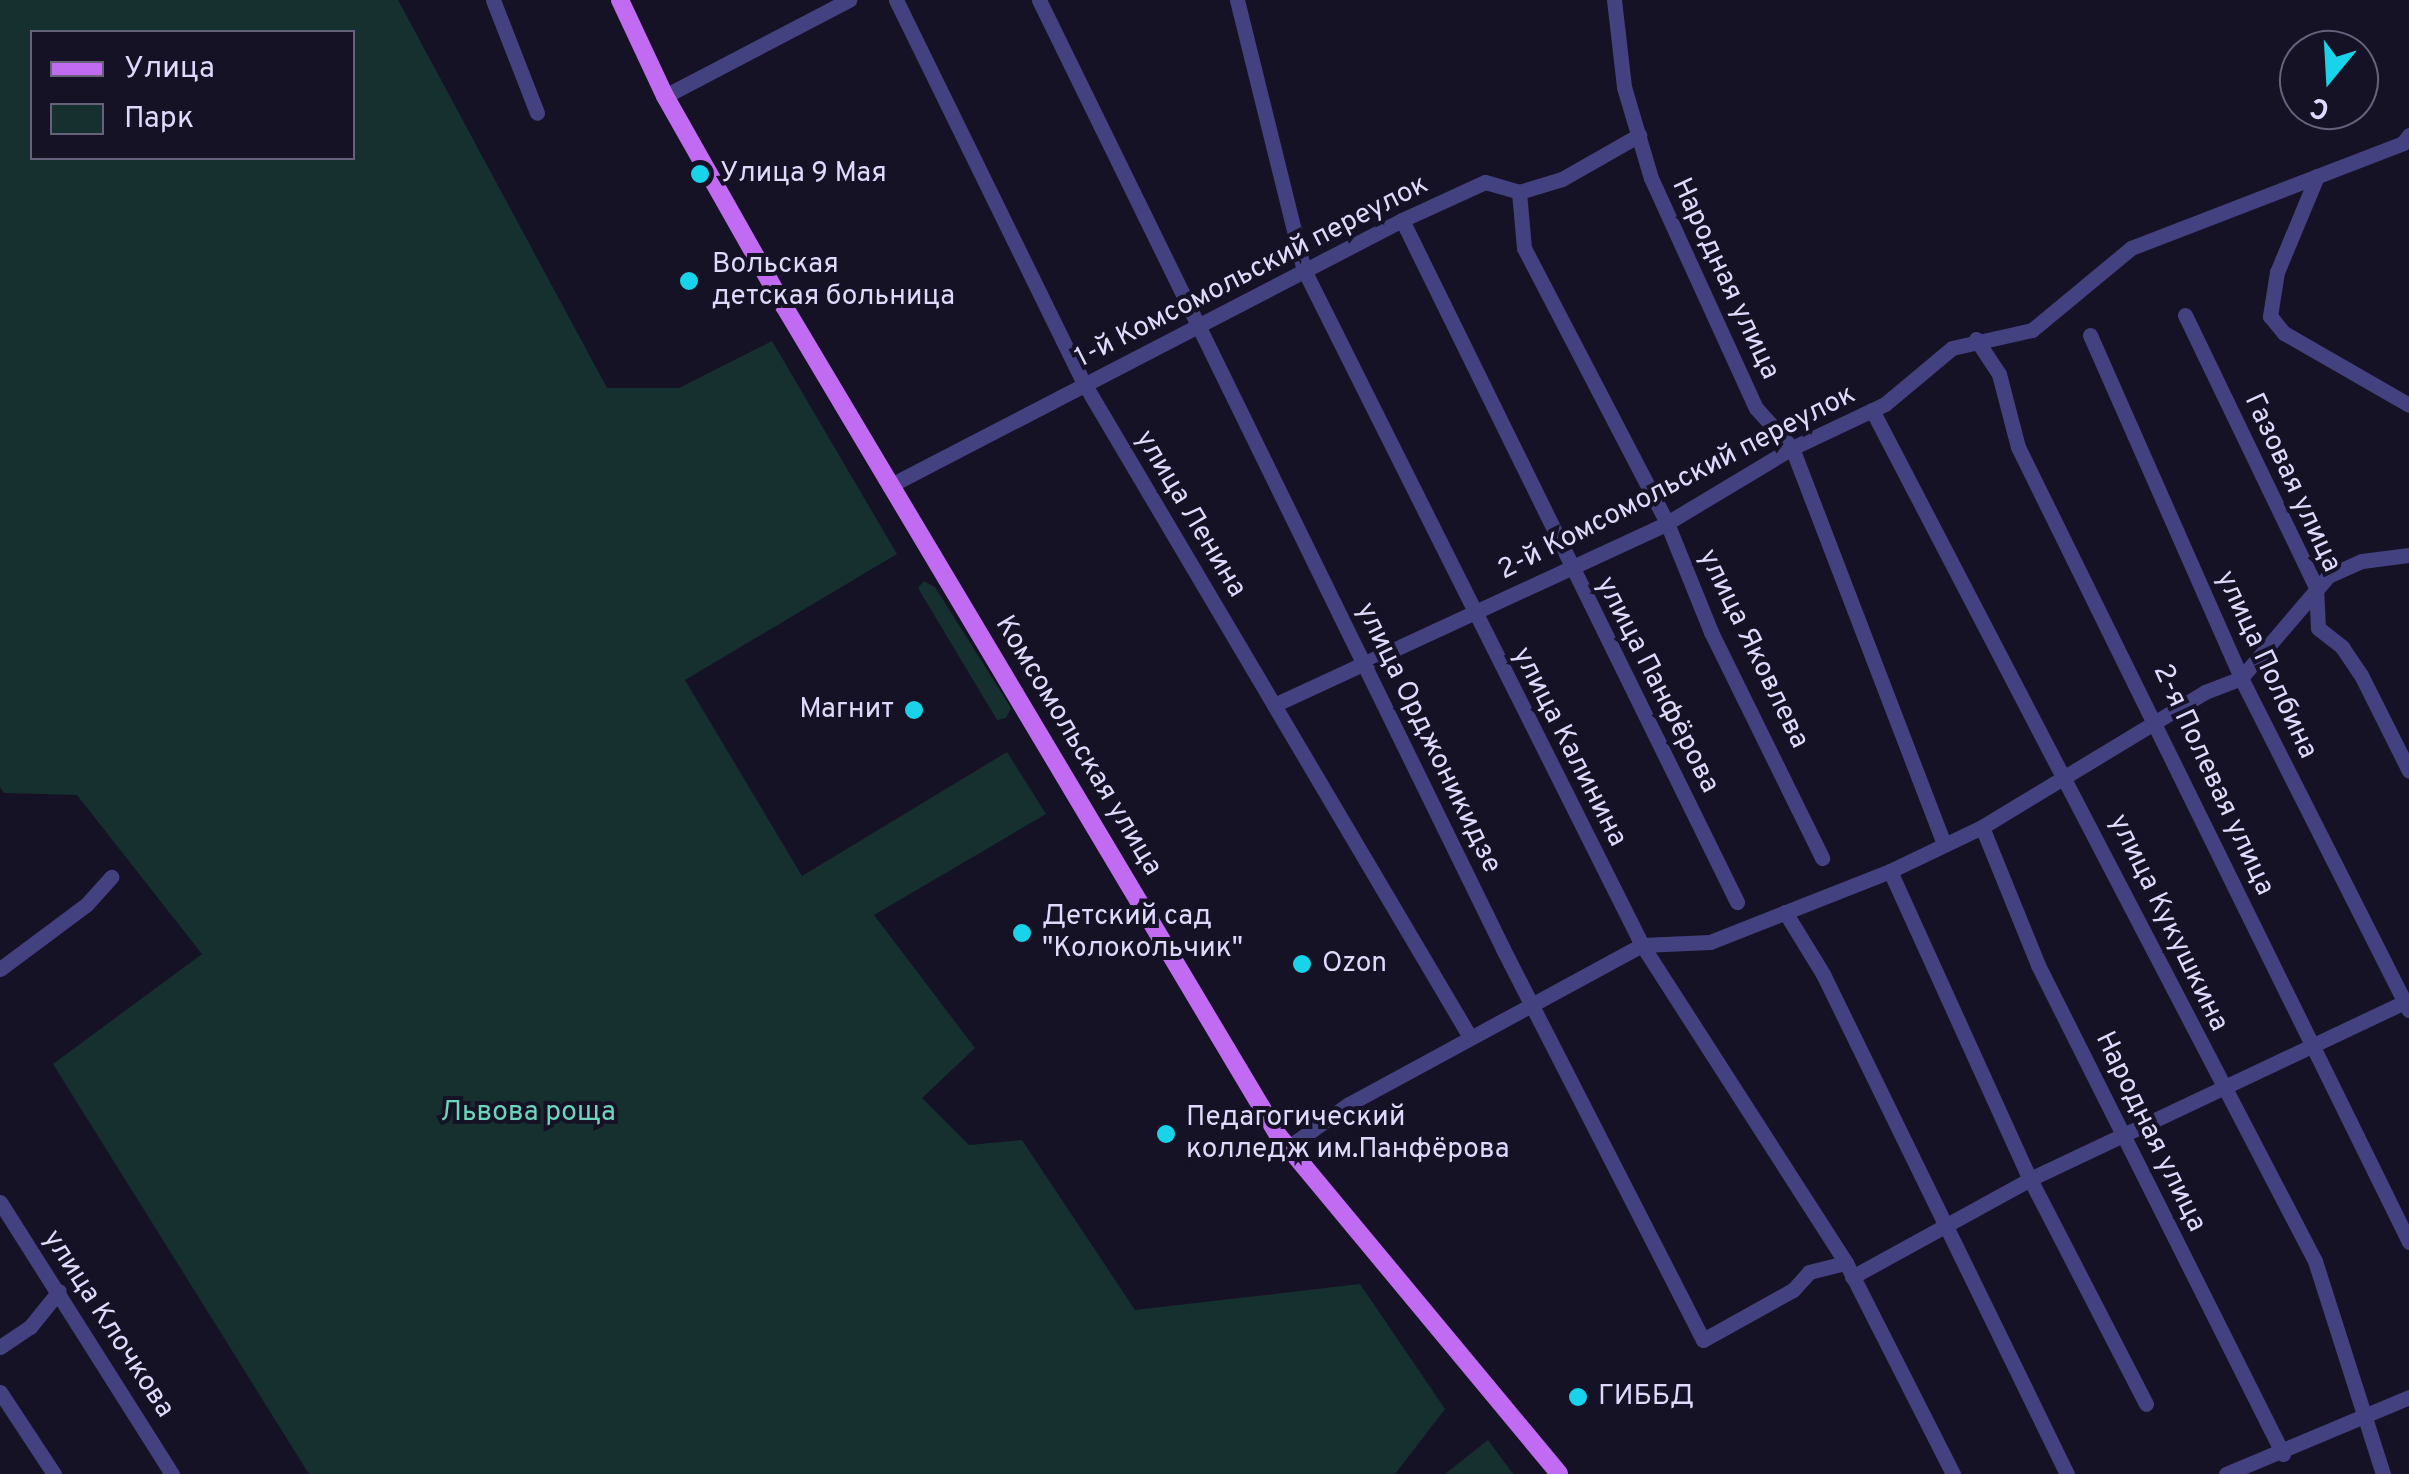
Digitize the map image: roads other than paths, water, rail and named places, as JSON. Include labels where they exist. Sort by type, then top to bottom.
[{"type":"main road","name":"Комсомольская улица","points":[[620,0],[665,96],[890,485],[1287,1148],[1560,1474]]},
{"type":"street","points":[[493,0],[538,113]]},
{"type":"street","points":[[665,96],[849,0]]},
{"type":"street","name":"улица Ленина","points":[[896,0],[1085,386],[1470,1038]]},
{"type":"street","name":"улица Калинина","points":[[1237,0],[1304,270],[1642,945],[1849,1270],[1953,1474]]},
{"type":"street","name":"Народная улица","points":[[1614,0],[1624,87],[1651,178],[1756,408],[1792,448],[1942,842]]},
{"type":"street","name":"улица Орджоникидзе","points":[[1040,4],[1703,1340],[1792,1290],[1809,1272],[1849,1270]]},
{"type":"street","name":"1-й Комсомольский переулок","points":[[890,485],[1199,330],[1402,220],[1485,182],[1519,192],[1562,179],[1640,135]]},
{"type":"street","name":"2-й Комсомольский переулок","points":[[1274,705],[1474,616],[1570,566],[1667,523],[1792,448],[1872,410],[1922,368],[1976,339],[2032,330],[2131,248],[2317,176],[2409,135]]},
{"type":"street","points":[[2317,176],[2277,272],[2270,316],[2284,333],[2409,405]]},
{"type":"street","name":"улица Яковлева","points":[[1519,192],[1524,248],[1667,523],[1711,632],[1822,858]]},
{"type":"street","name":"улица Панфёрова","points":[[1402,220],[1737,902]]},
{"type":"street","name":"Газовая улица","points":[[2185,315],[2322,582],[2318,628]]},
{"type":"street","name":"улица Полбина","points":[[2090,335],[2241,678],[2408,1004]]},
{"type":"street","name":"2-я Полевая улица","points":[[1976,339],[1999,374],[2018,447],[2409,1242]]},
{"type":"street","name":"улица Кукушкина","points":[[1872,410],[2068,777],[2222,1090],[2315,1261],[2362,1419],[2383,1474]]},
{"type":"street","points":[[1287,1148],[1349,1104],[1642,945],[1710,942],[1890,872],[1942,842],[1982,827],[2156,723],[2241,678],[2322,582],[2362,561],[2409,555]]},
{"type":"street","points":[[2274,643],[2318,628],[2361,675],[2409,772]]},
{"type":"street","name":"Народная улица","points":[[1982,827],[2038,965],[2283,1454]]},
{"type":"street","points":[[1890,872],[2030,1180],[2146,1404]]},
{"type":"street","points":[[2,964],[86,905],[110,877]]},
{"type":"street","points":[[1785,912],[1823,974],[2067,1474]]},
{"type":"street","points":[[1849,1270],[1945,1229],[2030,1180],[2408,1004]]},
{"type":"street","name":"улица Клочкова","points":[[0,1202],[172,1474]]},
{"type":"street","points":[[0,1346],[30,1327],[59,1291]]},
{"type":"street","points":[[0,1392],[54,1474]]},
{"type":"street","points":[[2226,1474],[2283,1454],[2409,1397]]},
{"type":"place","name":"Улица 9 Мая","points":[[700,174]]},
{"type":"place","name":"Вольская детская больница","points":[[689,281]]},
{"type":"place","name":"Магнит","points":[[914,710]]},
{"type":"place","name":"Детский сад \"Колокольчик\"","points":[[1022,933]]},
{"type":"place","name":"Ozon","points":[[1302,964]]},
{"type":"place","name":"Педагогический колледж им.Панфёрова","points":[[1166,1134]]},
{"type":"place","name":"ГИББД","points":[[1578,1397]]},
{"type":"park label","name":"Львова роща","points":[[528,1113]]}]
